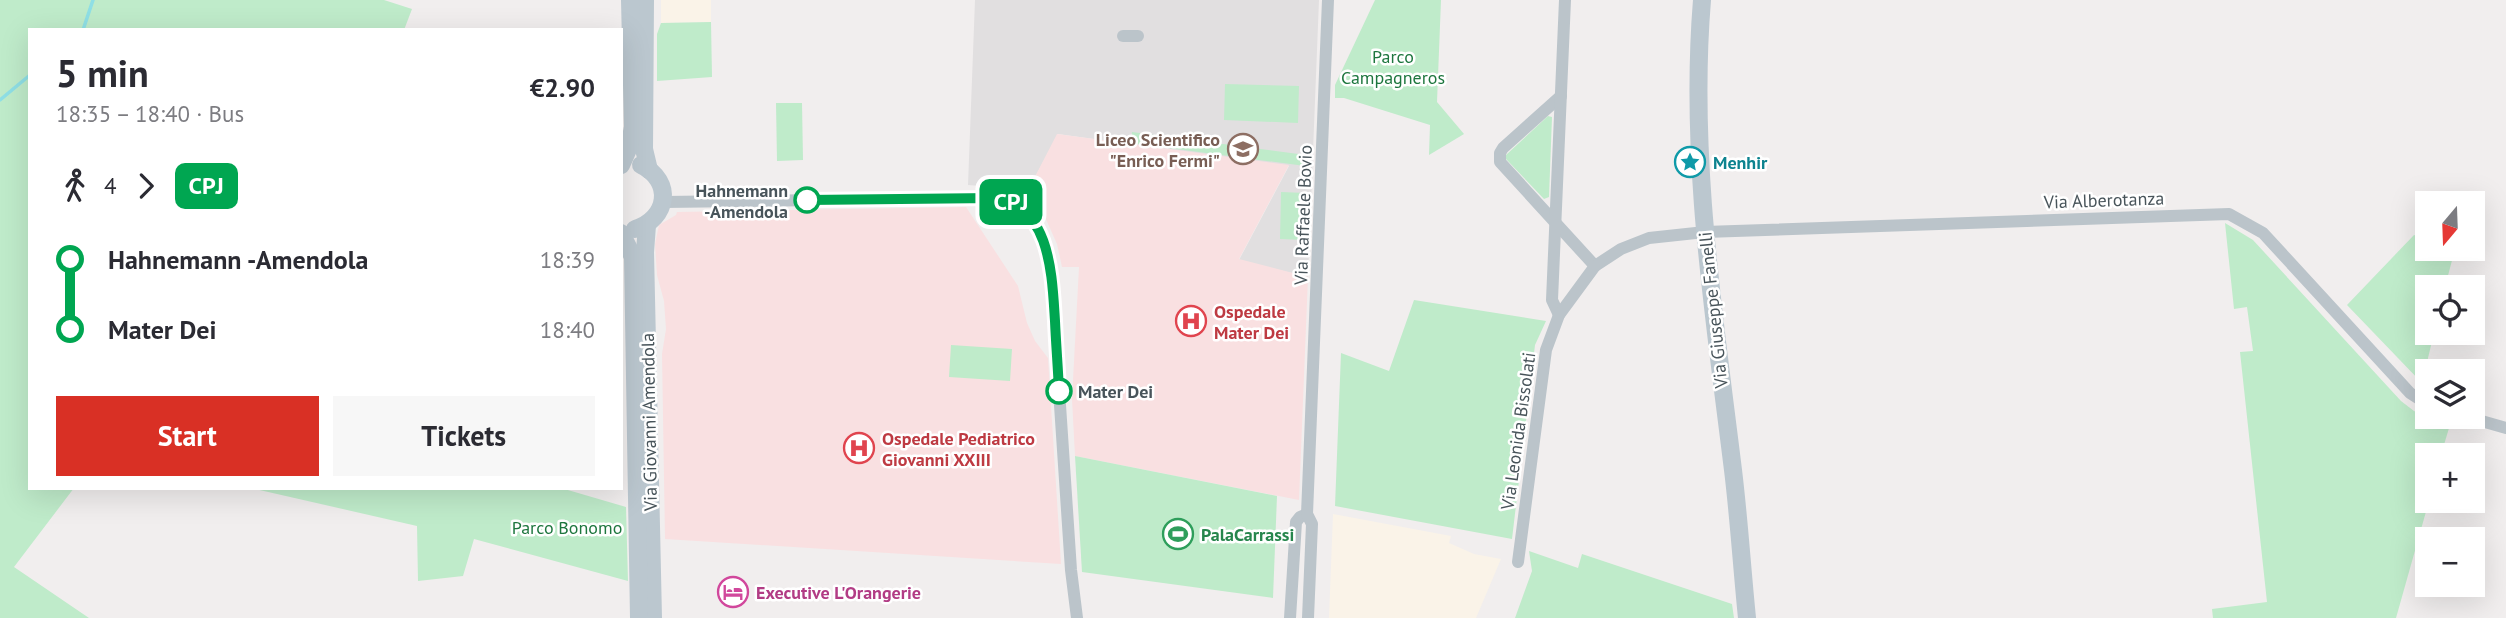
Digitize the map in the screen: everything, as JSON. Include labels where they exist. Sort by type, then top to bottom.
[{"type":"main road","points":[[623,160],[633,127],[630,0]]},
{"type":"main road","points":[[645,0],[644,149],[649,170]]},
{"type":"main road","name":"Via Giuseppe Fanelli","points":[[1702,0],[1698,120],[1704,232],[1716,348],[1734,472],[1747,618]]},
{"type":"main road","points":[[623,164],[644,166],[655,174],[662,187],[663,202],[657,215],[647,225]]},
{"type":"main road","name":"Via Giovanni Amendola","points":[[623,230],[647,225],[645,252],[653,618]]},
{"type":"main road","name":"Via Giovanni Amendola","points":[[623,234],[633,257],[639,618]]},
{"type":"street","name":"Via Raffaele Bovio","points":[[1308,618],[1312,524],[1307,514],[1328,0]]},
{"type":"street","points":[[1559,315],[1552,300],[1565,0]]},
{"type":"street","points":[[1123,36],[1138,36]]},
{"type":"street","points":[[1560,96],[1500,153],[1502,165],[1595,266]]},
{"type":"street","points":[[663,202],[993,198],[1010,201],[1028,214],[1041,236],[1051,270],[1071,570],[1077,618]]},
{"type":"street","name":"Via Alberotanza","points":[[1704,232],[2230,214],[2263,233],[2415,396]]},
{"type":"street","name":"Via Leonida Bissolati","points":[[1518,562],[1546,350],[1559,315],[1595,266],[1621,249],[1649,238],[1704,232]]},
{"type":"street","points":[[2485,422],[2506,428]]},
{"type":"street","name":"Via Raffaele Bovio","points":[[1290,618],[1296,522],[1307,514]]},
{"type":"shaded area","points":[[661,0],[711,0],[711,22],[661,23]]},
{"type":"shaded area","name":"Liceo Scientifico \"Enrico Fermi\"","points":[[975,0],[1319,0],[1308,277],[1239,260],[1289,166],[1058,134],[1025,196],[1007,188],[968,185]]},
{"type":"shaded area","name":"Ospedale Mater Dei","points":[[1057,134],[1289,165],[1239,259],[1308,277],[1299,500],[1075,456],[1072,399],[1079,267],[1062,267],[1057,244],[1045,217],[1025,196]]},
{"type":"shaded area","name":"Ospedale Pediatrico Giovanni XXIII","points":[[966,207],[1018,286],[1027,323],[1035,341],[1048,358],[1061,564],[665,539],[662,354],[666,329],[664,301],[657,275],[655,244],[659,225],[677,212]]},
{"type":"shaded area","points":[[1333,514],[1451,536],[1449,543],[1474,554],[1501,559],[1476,618],[1329,618]]},
{"type":"green space","points":[[0,0],[384,0],[412,9],[405,28],[28,28],[28,490],[72,490],[14,567],[89,618],[0,618]]},
{"type":"green space","name":"Parco Campagneros","points":[[1375,0],[1441,0],[1437,102],[1464,134],[1429,155],[1430,125],[1344,98],[1335,98],[1335,85]]},
{"type":"green space","points":[[711,22],[712,77],[657,81],[657,34],[661,23]]},
{"type":"green space","points":[[1225,84],[1299,86],[1298,123],[1224,120]]},
{"type":"green space","points":[[776,103],[802,103],[803,160],[777,161]]},
{"type":"green space","points":[[1548,116],[1552,117],[1549,197],[1544,199],[1506,159],[1506,155]]},
{"type":"green space","points":[[1132,132],[1306,155],[1305,166],[1131,143]]},
{"type":"green space","points":[[1281,192],[1306,193],[1305,240],[1280,239]]},
{"type":"green space","points":[[2225,223],[2253,240],[2401,401],[2415,411],[2415,429],[2449,429],[2445,443],[2415,443],[2415,513],[2426,513],[2422,527],[2415,527],[2415,551],[2396,618],[2213,618],[2212,609],[2267,602],[2240,352],[2253,351],[2247,307],[2234,309]]},
{"type":"green space","points":[[2414,235],[2415,261],[2452,261],[2448,275],[2415,275],[2415,345],[2431,345],[2428,359],[2415,359],[2415,376],[2347,305]]},
{"type":"green space","points":[[1414,300],[1546,321],[1535,345],[1512,539],[1335,506],[1341,353],[1389,371]]},
{"type":"green space","points":[[951,345],[1012,349],[1010,381],[949,377]]},
{"type":"green space","name":"PalaCarrassi","points":[[1075,456],[1277,496],[1273,598],[1082,572]]},
{"type":"green space","name":"Parco Bonomo","points":[[260,490],[568,490],[626,507],[628,581],[474,539],[463,576],[418,581],[417,526]]},
{"type":"green space","points":[[1529,551],[1578,568],[1582,554],[1732,604],[1734,618],[1515,618],[1532,571]]},
{"type":"waterway","points":[[84,28],[93,0]]},
{"type":"waterway","points":[[0,100],[28,77]]},
{"type":"bus line","name":"CPJ","points":[[807,200],[993,198],[1010,201],[1024,209],[1041,236],[1051,270],[1059,391]]},
{"type":"place","name":"Liceo Scientifico \"Enrico Fermi\"","points":[[1243,149]]},
{"type":"place","name":"Menhir","points":[[1690,162]]},
{"type":"place","name":"Hahnemann -Amendola","points":[[807,200]]},
{"type":"place","name":"Ospedale Mater Dei","points":[[1191,321]]},
{"type":"place","name":"Mater Dei","points":[[1059,391]]},
{"type":"place","name":"Ospedale Pediatrico Giovanni XXIII","points":[[859,448]]},
{"type":"place","name":"PalaCarrassi","points":[[1178,534]]},
{"type":"place","name":"Executive L'Orangerie","points":[[733,592]]}]
